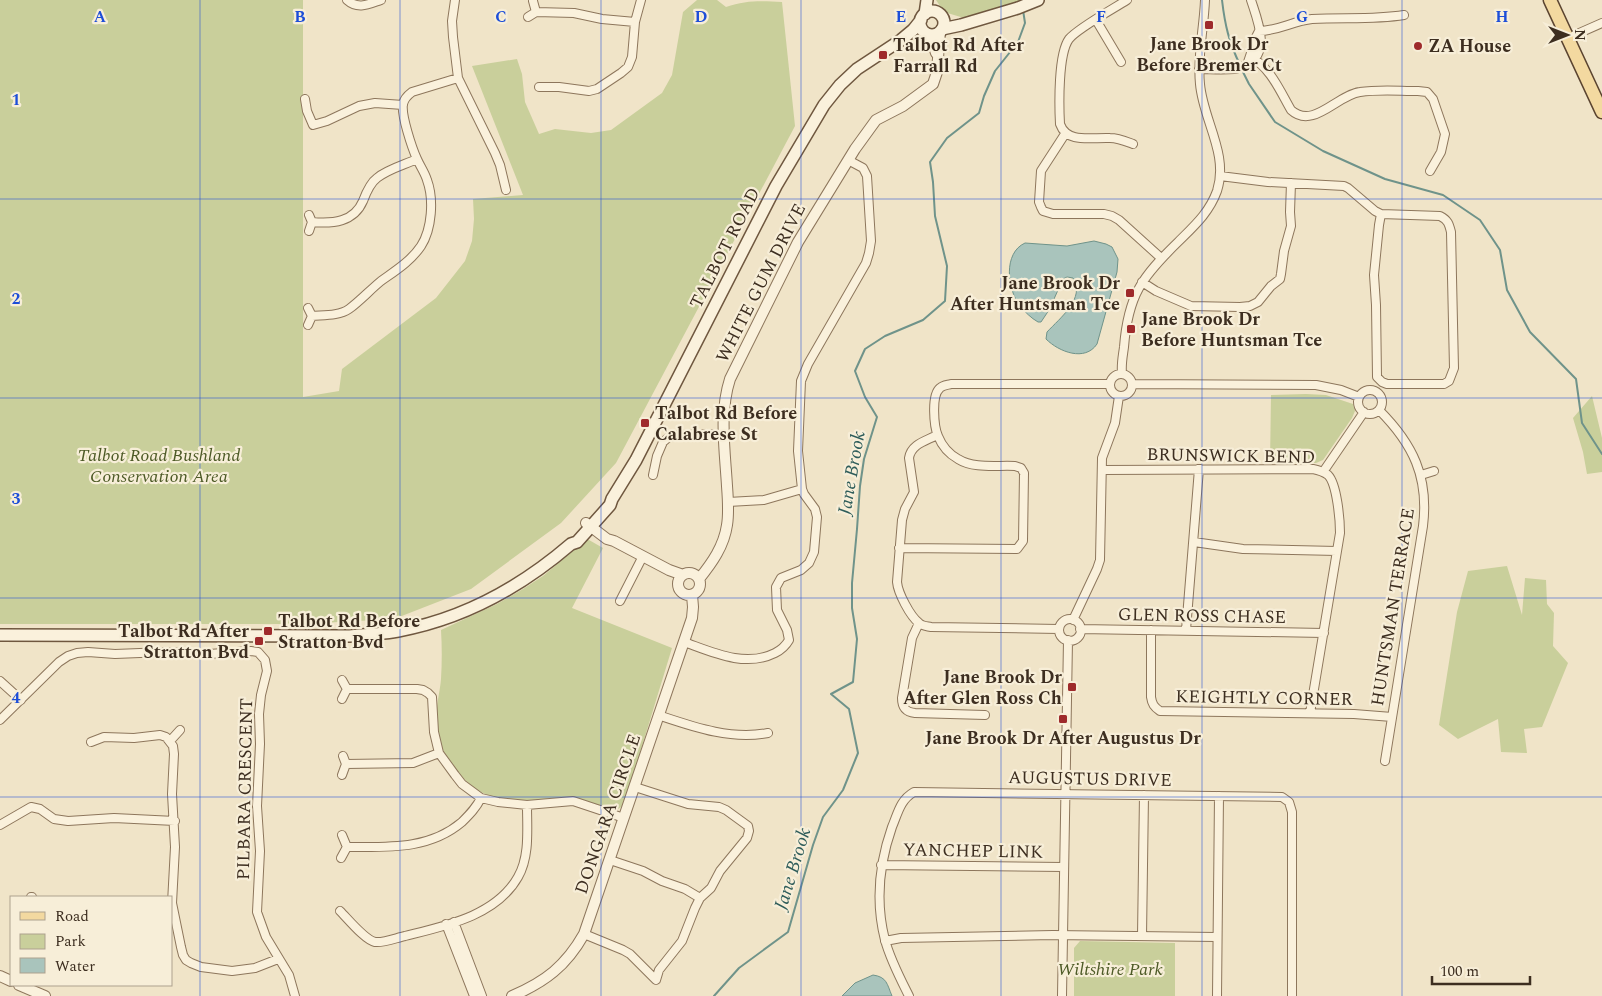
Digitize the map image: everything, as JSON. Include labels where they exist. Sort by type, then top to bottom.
[{"type":"main road","points":[[924,25],[927,0]]},
{"type":"main road","points":[[934,0],[944,22],[941,30]]},
{"type":"main road","points":[[924,25],[934,35],[941,30],[1022,7],[1038,0]]},
{"type":"main road","points":[[1550,0],[1602,112]]},
{"type":"main road","points":[[924,25],[931,12],[951,19],[974,21]]},
{"type":"main road","name":"TALBOT ROAD","points":[[0,635],[348,636],[398,631],[448,617],[499,595],[531,576],[570,544],[573,537],[591,523],[605,501],[612,499],[636,460],[776,186],[824,104],[858,69],[924,25]]},
{"type":"street","points":[[347,0],[356,6],[381,0]]},
{"type":"street","points":[[454,0],[452,37],[458,78],[495,153],[506,190]]},
{"type":"street","points":[[540,87],[559,87],[589,91],[597,89],[628,67],[632,57],[635,22],[641,0]]},
{"type":"street","points":[[1127,0],[1074,33],[1067,42],[1060,78],[1060,124],[1065,134],[1071,137],[1111,138],[1133,144]]},
{"type":"street","points":[[1122,373],[1127,316],[1131,304],[1142,282],[1161,258],[1203,217],[1214,198],[1220,176],[1218,151],[1202,98],[1199,69],[1205,0]]},
{"type":"street","points":[[1199,69],[1235,69],[1246,65],[1253,58],[1261,45],[1258,22],[1252,0]]},
{"type":"street","points":[[533,1],[536,12]]},
{"type":"street","points":[[528,17],[536,12],[574,14],[635,22]]},
{"type":"street","points":[[1259,31],[1276,29],[1313,19],[1378,19],[1404,15]]},
{"type":"street","points":[[1096,20],[1121,62]]},
{"type":"street","points":[[1568,38],[1602,22]]},
{"type":"street","points":[[924,25],[937,57]]},
{"type":"street","name":"WHITE GUM DRIVE","points":[[696,577],[708,568],[718,553],[728,525],[724,401],[730,379],[798,242],[848,160],[876,120],[903,106],[933,84],[937,72],[941,30]]},
{"type":"street","points":[[1253,58],[1269,74],[1291,110],[1295,114],[1304,117],[1313,116],[1349,95],[1361,92],[1427,92],[1433,98],[1445,134],[1441,152],[1430,171]]},
{"type":"street","points":[[312,316],[340,313],[349,309],[370,290],[413,257],[420,247],[426,236],[429,222],[430,192],[427,179],[417,159],[405,122],[403,104],[406,97],[412,92],[458,78]]},
{"type":"street","points":[[305,99],[312,125]]},
{"type":"street","points":[[307,132],[312,125],[327,121],[359,106],[375,103],[403,104]]},
{"type":"street","points":[[1065,134],[1040,172],[1039,202],[1044,211],[1053,214],[1104,214],[1112,216],[1161,258]]},
{"type":"street","points":[[310,232],[311,219],[332,223],[350,217],[360,206],[370,185],[377,178],[417,159]]},
{"type":"street","points":[[684,642],[727,657],[744,660],[770,656],[786,646],[789,635],[777,610],[776,587],[781,578],[806,567],[812,558],[817,513],[802,489],[798,451],[801,381],[808,364],[866,263],[870,248],[867,176],[863,168],[848,160]]},
{"type":"street","points":[[1220,176],[1344,186],[1381,214],[1440,216],[1446,219],[1451,232],[1454,368],[1449,381],[1444,384],[1387,384],[1377,377],[1374,283],[1381,214]]},
{"type":"street","points":[[1142,282],[1156,291],[1191,306],[1240,307],[1250,306],[1258,302],[1271,286],[1280,279],[1282,260],[1291,226],[1291,183]]},
{"type":"street","points":[[308,308],[312,316]]},
{"type":"street","points":[[308,325],[312,316]]},
{"type":"street","points":[[1122,373],[1128,376],[1132,388],[1127,394],[1120,396],[1113,393],[1110,384],[1115,375],[1122,373]]},
{"type":"street","points":[[899,548],[1017,549],[1023,541],[1024,473],[1021,468],[1015,466],[967,463],[944,448],[937,435],[935,423],[936,393],[940,388],[951,384],[1110,384]]},
{"type":"street","points":[[1132,384],[1316,385],[1341,390],[1359,397]]},
{"type":"street","points":[[1367,390],[1377,392],[1382,401],[1379,410],[1373,414],[1364,412],[1359,406],[1359,397],[1367,390]]},
{"type":"street","points":[[1073,620],[1100,560],[1104,451],[1112,434],[1118,413],[1120,396]]},
{"type":"street","name":"HUNTSMAN TERRACE","points":[[1379,410],[1401,433],[1410,448],[1421,475],[1425,502],[1424,520],[1385,761]]},
{"type":"street","points":[[1323,472],[1364,412]]},
{"type":"street","points":[[653,475],[657,456],[663,442],[669,437],[678,435],[724,434]]},
{"type":"street","points":[[937,435],[915,446],[910,453],[909,463],[914,492],[903,514],[897,577],[898,587],[913,616],[919,623],[931,627],[1059,629]]},
{"type":"street","points":[[1186,630],[1199,469]]},
{"type":"street","name":"BRUNSWICK BEND","points":[[1102,470],[1313,469],[1323,472],[1331,480],[1339,516],[1340,533],[1310,713]]},
{"type":"street","points":[[1421,475],[1434,471]]},
{"type":"street","points":[[728,502],[764,500],[802,489]]},
{"type":"street","points":[[591,523],[614,541],[681,577]]},
{"type":"street","points":[[1194,542],[1243,549],[1337,551]]},
{"type":"street","points":[[620,601],[643,556]]},
{"type":"street","points":[[690,573],[696,577],[699,588],[689,595],[679,589],[678,585],[681,577],[690,573]]},
{"type":"street","name":"DONGARA CIRCLE","points":[[512,996],[534,987],[557,969],[568,958],[584,934],[684,642],[693,612],[689,595]]},
{"type":"street","points":[[1073,620],[1078,623],[1080,629],[1077,638],[1068,640],[1060,635],[1059,629],[1064,621],[1073,620]]},
{"type":"street","points":[[919,623],[910,646],[902,698],[902,704],[905,709],[915,713],[985,715]]},
{"type":"street","name":"GLEN ROSS CHASE","points":[[1080,629],[1324,633]]},
{"type":"street","name":"KEIGHTLY CORNER","points":[[1151,630],[1151,697],[1155,708],[1166,711],[1360,714],[1392,717]]},
{"type":"street","points":[[1062,996],[1068,640]]},
{"type":"street","name":"PILBARA CRESCENT","points":[[0,720],[59,662],[77,653],[126,654],[165,652],[210,654],[258,652],[267,665],[267,671],[261,695],[259,714],[260,744],[257,806],[260,851],[257,912],[266,937],[289,975],[295,996]]},
{"type":"street","points":[[0,680],[20,700]]},
{"type":"street","points":[[342,680],[347,689]]},
{"type":"street","points":[[342,699],[347,689]]},
{"type":"street","points":[[347,689],[417,689],[428,693],[432,697],[434,732],[439,753],[462,784],[481,798],[527,805],[574,801],[624,818]]},
{"type":"street","points":[[658,715],[712,731],[746,736],[768,734]]},
{"type":"street","points":[[170,740],[180,730]]},
{"type":"street","points":[[92,742],[104,737],[134,738],[160,735],[170,740],[174,754],[172,787],[175,847],[172,903],[183,955],[191,964],[210,969],[232,971],[255,968],[278,959]]},
{"type":"street","points":[[346,764],[413,763],[439,753]]},
{"type":"street","points":[[342,775],[346,764],[343,756]]},
{"type":"street","points":[[584,934],[630,954],[656,980],[659,970],[682,942],[700,898],[711,888],[720,871],[747,838],[748,826],[719,807],[688,804],[635,787]]},
{"type":"street","name":"AUGUSTUS DRIVE","points":[[909,996],[885,941],[879,903],[879,881],[885,847],[901,804],[906,796],[914,792],[1282,797],[1291,806],[1292,996]]},
{"type":"street","points":[[1142,936],[1144,795]]},
{"type":"street","points":[[1217,996],[1219,796]]},
{"type":"street","points":[[347,847],[408,846],[434,838],[444,834],[464,820],[477,806],[481,798]]},
{"type":"street","points":[[340,911],[367,938],[376,942],[450,923],[475,914],[491,905],[518,878],[523,866],[527,805]]},
{"type":"street","points":[[0,826],[31,807],[40,809],[54,819],[68,821],[114,818],[140,821],[174,821]]},
{"type":"street","points":[[342,835],[347,847],[342,858]]},
{"type":"street","points":[[610,860],[643,870],[700,898]]},
{"type":"street","name":"YANCHEP LINK","points":[[882,864],[1064,867]]},
{"type":"street","points":[[450,923],[474,996]]},
{"type":"street","points":[[450,923],[482,996]]},
{"type":"street","points":[[885,941],[901,938],[1217,936]]},
{"type":"street","points":[[21,986],[40,995]]},
{"type":"green space","name":"Talbot Road Bushland Conservation Area","points":[[0,0],[303,0],[303,397],[339,391],[342,369],[436,298],[465,261],[472,241],[473,199],[523,195],[472,66],[517,59],[522,74],[525,102],[539,134],[555,129],[591,133],[611,130],[662,93],[672,75],[683,12],[697,0],[717,0],[726,7],[747,2],[782,2],[795,126],[616,463],[561,523],[471,589],[394,619],[302,624],[0,624]]},
{"type":"green space","points":[[936,0],[1038,0],[974,21],[944,12]]},
{"type":"green space","points":[[1271,395],[1326,395],[1353,404],[1355,411],[1352,418],[1323,460],[1316,463],[1270,463]]},
{"type":"green space","points":[[1592,396],[1602,438],[1602,472],[1587,474],[1573,418]]},
{"type":"green space","points":[[586,540],[603,548],[572,608],[672,648],[625,802],[620,808],[609,810],[574,799],[523,801],[493,797],[479,791],[466,781],[449,760],[441,743],[437,712],[441,684],[441,630],[497,604],[523,589],[543,576]]},
{"type":"green space","points":[[1507,566],[1522,615],[1525,578],[1546,580],[1547,604],[1554,613],[1553,646],[1568,663],[1542,727],[1524,729],[1527,753],[1501,752],[1498,719],[1458,739],[1439,725],[1457,612],[1468,571]]},
{"type":"green space","name":"Wiltshire Park","points":[[1080,941],[1175,943],[1175,996],[1074,996],[1074,948]]},
{"type":"water","points":[[1094,241],[1112,247],[1118,259],[1117,272],[1097,344],[1086,353],[1072,353],[1058,348],[1046,339],[1047,332],[1074,300],[1076,285],[1073,278],[1067,277],[1063,279],[1049,310],[1041,322],[1038,322],[1020,306],[1016,299],[1010,281],[1010,263],[1018,248],[1025,243],[1067,246]]},
{"type":"water","points":[[873,975],[884,979],[892,996],[842,996],[855,983]]},
{"type":"waterway","points":[[1222,0],[1228,34],[1240,65]]},
{"type":"waterway","name":"Jane Brook","points":[[714,996],[739,968],[788,932],[823,817],[843,790],[858,753],[849,709],[831,694],[853,682],[857,639],[852,608],[852,583],[860,486],[864,459],[877,417],[865,397],[855,371],[865,349],[885,336],[923,320],[945,301],[947,266],[935,216],[930,162],[947,138],[979,113],[995,71],[1018,42],[1025,23],[1023,10]]},
{"type":"waterway","points":[[1242,70],[1249,84],[1275,122],[1323,151],[1385,179],[1443,195],[1480,220],[1500,250],[1507,290],[1530,332],[1576,379],[1582,423],[1602,454]]},
{"type":"place","name":"Jane Brook Dr Before Bremer Ct","points":[[1209,25]]},
{"type":"place","name":"ZA House","points":[[1418,46]]},
{"type":"place","name":"Talbot Rd After Farrall Rd","points":[[883,55]]},
{"type":"place","name":"Jane Brook Dr After Huntsman Tce","points":[[1130,293]]},
{"type":"place","name":"Jane Brook Dr Before Huntsman Tce","points":[[1131,329]]},
{"type":"place","name":"Talbot Rd Before Calabrese St","points":[[645,423]]},
{"type":"place","name":"Talbot Rd Before Stratton Bvd","points":[[268,631]]},
{"type":"place","name":"Talbot Rd After Stratton Bvd","points":[[259,641]]},
{"type":"place","name":"Jane Brook Dr After Glen Ross Ch","points":[[1072,687]]},
{"type":"place","name":"Jane Brook Dr After Augustus Dr","points":[[1063,719]]}]
